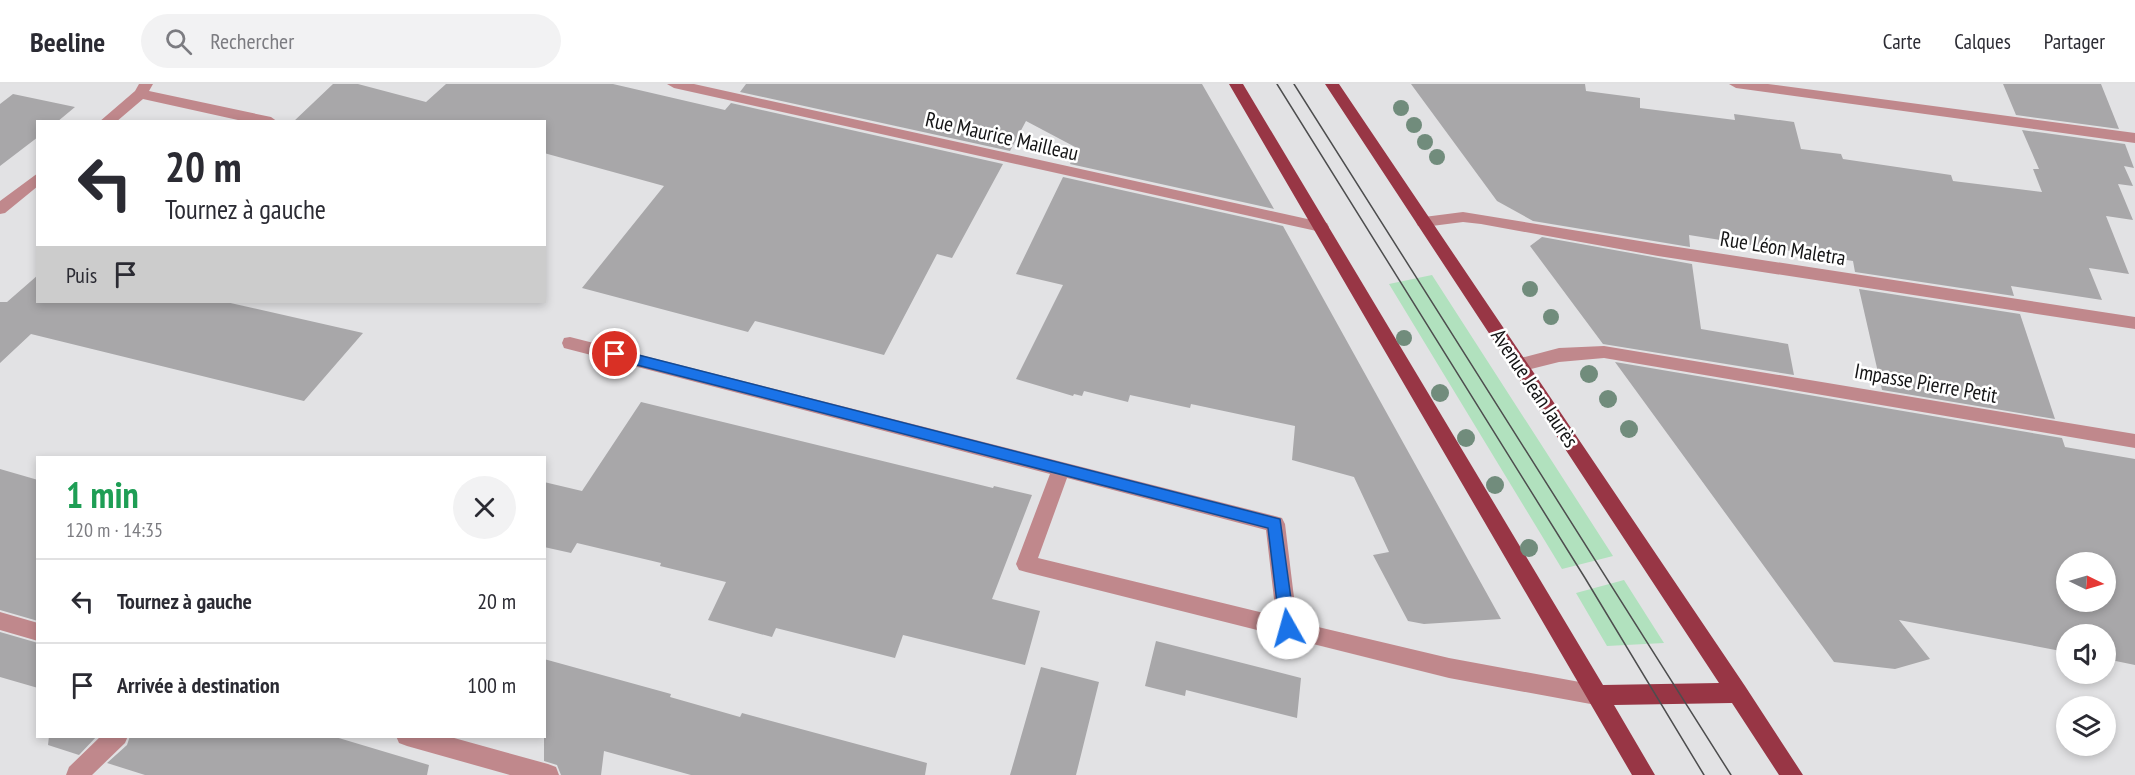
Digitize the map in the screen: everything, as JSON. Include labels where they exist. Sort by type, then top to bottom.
[{"type":"main road","points":[[1236,84],[1644,775]]},
{"type":"main road","name":"Avenue Jean Jaurès","points":[[1332,84],[1792,775]]},
{"type":"main road","points":[[1596,695],[1738,693]]},
{"type":"street","name":"Rue Maurice Mailleau","points":[[674,84],[1321,227]]},
{"type":"street","points":[[1736,84],[2135,138]]},
{"type":"street","points":[[108,120],[142,87],[264,120]]},
{"type":"street","points":[[0,209],[36,180]]},
{"type":"street","name":"Rue Léon Maletra","points":[[1424,222],[1463,218],[1481,219],[1658,250],[2135,322]]},
{"type":"street","points":[[570,343],[1275,524],[1288,628]]},
{"type":"street","name":"Impasse Pierre Petit","points":[[1519,365],[1559,355],[1604,352],[2135,441]]},
{"type":"street","points":[[1061,469],[1026,564],[1449,668],[1596,695]]},
{"type":"street","points":[[0,621],[36,631]]},
{"type":"street","points":[[77,775],[115,738]]},
{"type":"street","points":[[414,738],[548,775]]},
{"type":"green space","points":[[1432,275],[1613,556],[1562,569],[1389,284]]},
{"type":"green space","points":[[1624,580],[1664,643],[1607,646],[1576,593]]},
{"type":"building","points":[[333,84],[358,84],[426,102],[446,84],[613,84],[725,110],[731,103],[1003,164],[952,258],[937,254],[884,355],[755,321],[748,332],[582,288],[664,186],[546,154],[546,120],[295,120]]},
{"type":"building","points":[[746,84],[1202,84],[1274,209],[1070,164],[1077,148],[1026,121],[1010,151],[740,92]]},
{"type":"building","points":[[1411,84],[1585,84],[1586,91],[1640,98],[1640,108],[1735,120],[1734,114],[1794,122],[1801,149],[1841,154],[1843,159],[1951,175],[1953,181],[2042,192],[2033,169],[2039,169],[2022,130],[2125,144],[2134,168],[2124,166],[2133,186],[2118,184],[2133,220],[2106,216],[2129,274],[2089,268],[2102,300],[2011,286],[2014,296],[1855,272],[1853,261],[1689,235],[1690,247],[1533,221],[1497,201]]},
{"type":"building","points":[[2003,84],[2101,84],[2119,129],[2016,115]]},
{"type":"building","points":[[13,94],[75,107],[59,120],[36,120],[36,139],[0,166],[0,104]]},
{"type":"building","points":[[1063,177],[1283,226],[1501,619],[1424,624],[1408,621],[1373,555],[1389,552],[1354,477],[1292,460],[1295,426],[1191,404],[1190,408],[1130,395],[1128,402],[1084,391],[1082,396],[1074,394],[1073,396],[1016,379],[1063,285],[1016,274]]},
{"type":"building","points":[[1542,237],[1692,264],[1701,329],[1788,344],[1794,375],[1603,344],[1530,246]]},
{"type":"building","points":[[36,277],[36,303],[230,303],[363,333],[304,401],[31,334],[0,363],[0,302],[7,302]]},
{"type":"building","points":[[1859,289],[2020,314],[2055,419],[1882,390]]},
{"type":"building","points":[[1615,362],[2062,438],[2065,447],[2135,459],[2135,665],[2116,661],[2116,624],[2056,624],[2056,650],[1899,620],[1930,659],[1895,669],[1834,662]]},
{"type":"building","points":[[641,402],[993,488],[994,486],[1032,495],[992,599],[1040,611],[1025,665],[903,635],[895,658],[776,628],[772,637],[708,620],[726,582],[660,566],[661,563],[577,543],[571,553],[546,547],[546,482],[582,491]]},
{"type":"building","points":[[0,469],[36,479],[36,620],[0,610]]},
{"type":"building","points":[[0,632],[36,642],[36,687],[0,677]]},
{"type":"building","points":[[1156,641],[1301,678],[1297,718],[1186,690],[1185,696],[1145,686]]},
{"type":"building","points":[[546,660],[671,694],[670,697],[740,717],[742,713],[927,763],[925,775],[691,775],[604,751],[601,775],[561,775],[557,765],[544,761]]},
{"type":"building","points":[[1041,667],[1099,682],[1076,775],[1010,775]]},
{"type":"building","points":[[49,738],[95,738],[79,755],[48,745]]},
{"type":"building","points":[[129,738],[339,738],[429,765],[427,775],[145,775],[107,763],[127,745]]},
{"type":"tram line","points":[[1277,84],[1585,578],[1704,775]]},
{"type":"tram line","points":[[1294,84],[1731,775]]},
{"type":"route","points":[[615,354],[1275,524],[1288,628]]}]
